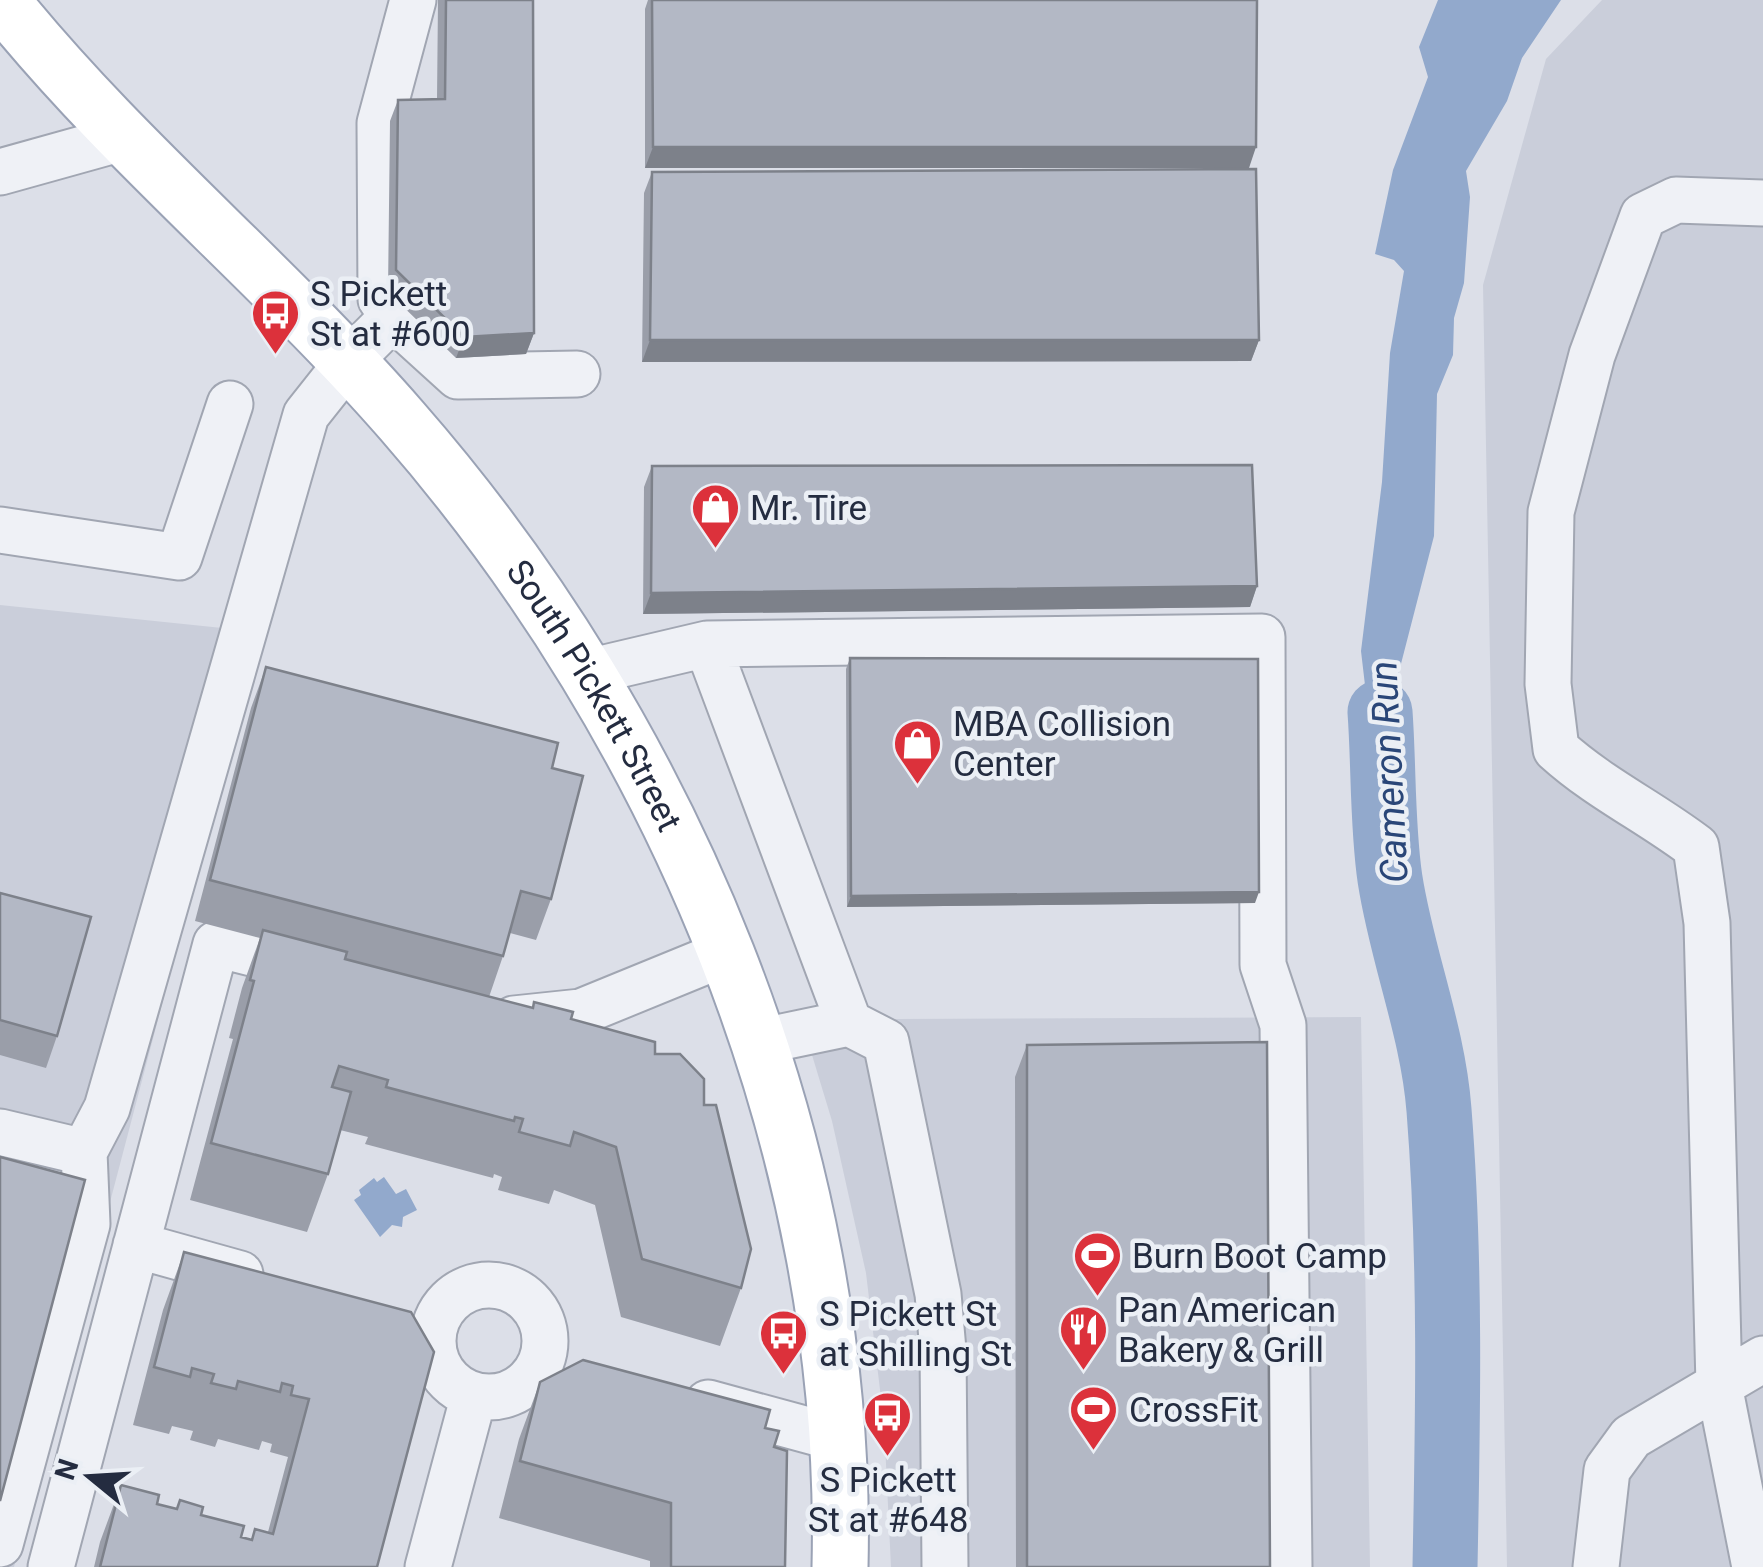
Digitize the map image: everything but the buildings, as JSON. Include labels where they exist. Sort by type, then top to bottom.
[{"type":"main road","name":"South Pickett Street","points":[[1,0],[61,74],[122,138],[348,362],[512,558],[588,672],[669,818],[758,1042],[807,1222],[826,1326],[836,1438],[840,1567]]},
{"type":"street","points":[[413,0],[380,123],[381,303],[458,376],[577,374]]},
{"type":"street","points":[[0,172],[122,138]]},
{"type":"street","points":[[1755,1567],[1719,1385],[1707,923],[1696,846],[1591,781],[1556,749],[1548,684],[1551,512],[1592,355],[1643,216],[1676,200],[1763,203]]},
{"type":"street","points":[[0,1544],[87,1224],[84,1152],[107,1108],[306,415],[348,362],[393,316]]},
{"type":"street","points":[[0,530],[178,557],[230,404]]},
{"type":"street","points":[[588,672],[707,644],[1262,637],[1263,965],[1283,1025],[1288,1567]]},
{"type":"street","points":[[707,644],[850,1023]]},
{"type":"street","points":[[51,1567],[136,1245],[220,1005],[216,944],[346,977]]},
{"type":"street","points":[[476,1010],[513,1020],[581,1012],[724,954]]},
{"type":"street","points":[[758,1042],[850,1023],[886,1042],[938,1294],[943,1350],[945,1567]]},
{"type":"street","points":[[0,1132],[84,1152]]},
{"type":"street","points":[[136,1245],[288,1287]]},
{"type":"street","points":[[480,1285],[504,1286],[526,1298],[538,1313],[545,1340],[562,1362],[534,1374],[516,1390],[499,1396],[474,1395],[454,1385],[442,1372],[416,1321],[460,1292],[480,1285]]},
{"type":"street","points":[[1596,1567],[1607,1470],[1631,1437],[1763,1359]]},
{"type":"street","points":[[677,1394],[836,1438]]},
{"type":"street","points":[[428,1567],[474,1395]]},
{"type":"shaded area","points":[[1602,0],[1763,0],[1763,1567],[1507,1567],[1483,285],[1546,59]]},
{"type":"shaded area","points":[[0,605],[260,632],[14,1567],[0,1567]]},
{"type":"shaded area","points":[[799,1012],[895,1019],[1361,1017],[1370,1567],[891,1567],[884,1423],[866,1273],[832,1121]]},
{"type":"water","points":[[1438,0],[1561,0],[1522,58],[1507,101],[1466,171],[1470,197],[1464,283],[1454,318],[1453,355],[1437,394],[1434,536],[1395,687],[1387,799],[1372,745],[1361,651],[1382,482],[1390,353],[1404,271],[1394,260],[1375,254],[1393,170],[1428,77],[1419,47]]},
{"type":"water","points":[[384,1177],[396,1194],[406,1189],[417,1210],[403,1217],[402,1227],[392,1225],[380,1237],[354,1200],[361,1195],[359,1190],[374,1178],[377,1182]]},
{"type":"waterway","name":"Cameron Run","points":[[1380,712],[1390,879],[1430,1052],[1439,1110],[1447,1281],[1445,1567]]},
{"type":"place","name":"S Pickett St at #600","points":[[275,356]]},
{"type":"place","name":"Mr. Tire","points":[[715,550]]},
{"type":"place","name":"MBA Collision Center","points":[[918,786]]},
{"type":"place","name":"Burn Boot Camp","points":[[1097,1298]]},
{"type":"place","name":"Pan American Bakery & Grill","points":[[1083,1372]]},
{"type":"place","name":"S Pickett St at Shilling St","points":[[784,1376]]},
{"type":"place","name":"CrossFit","points":[[1094,1452]]},
{"type":"place","name":"S Pickett St at #648","points":[[888,1458]]}]
